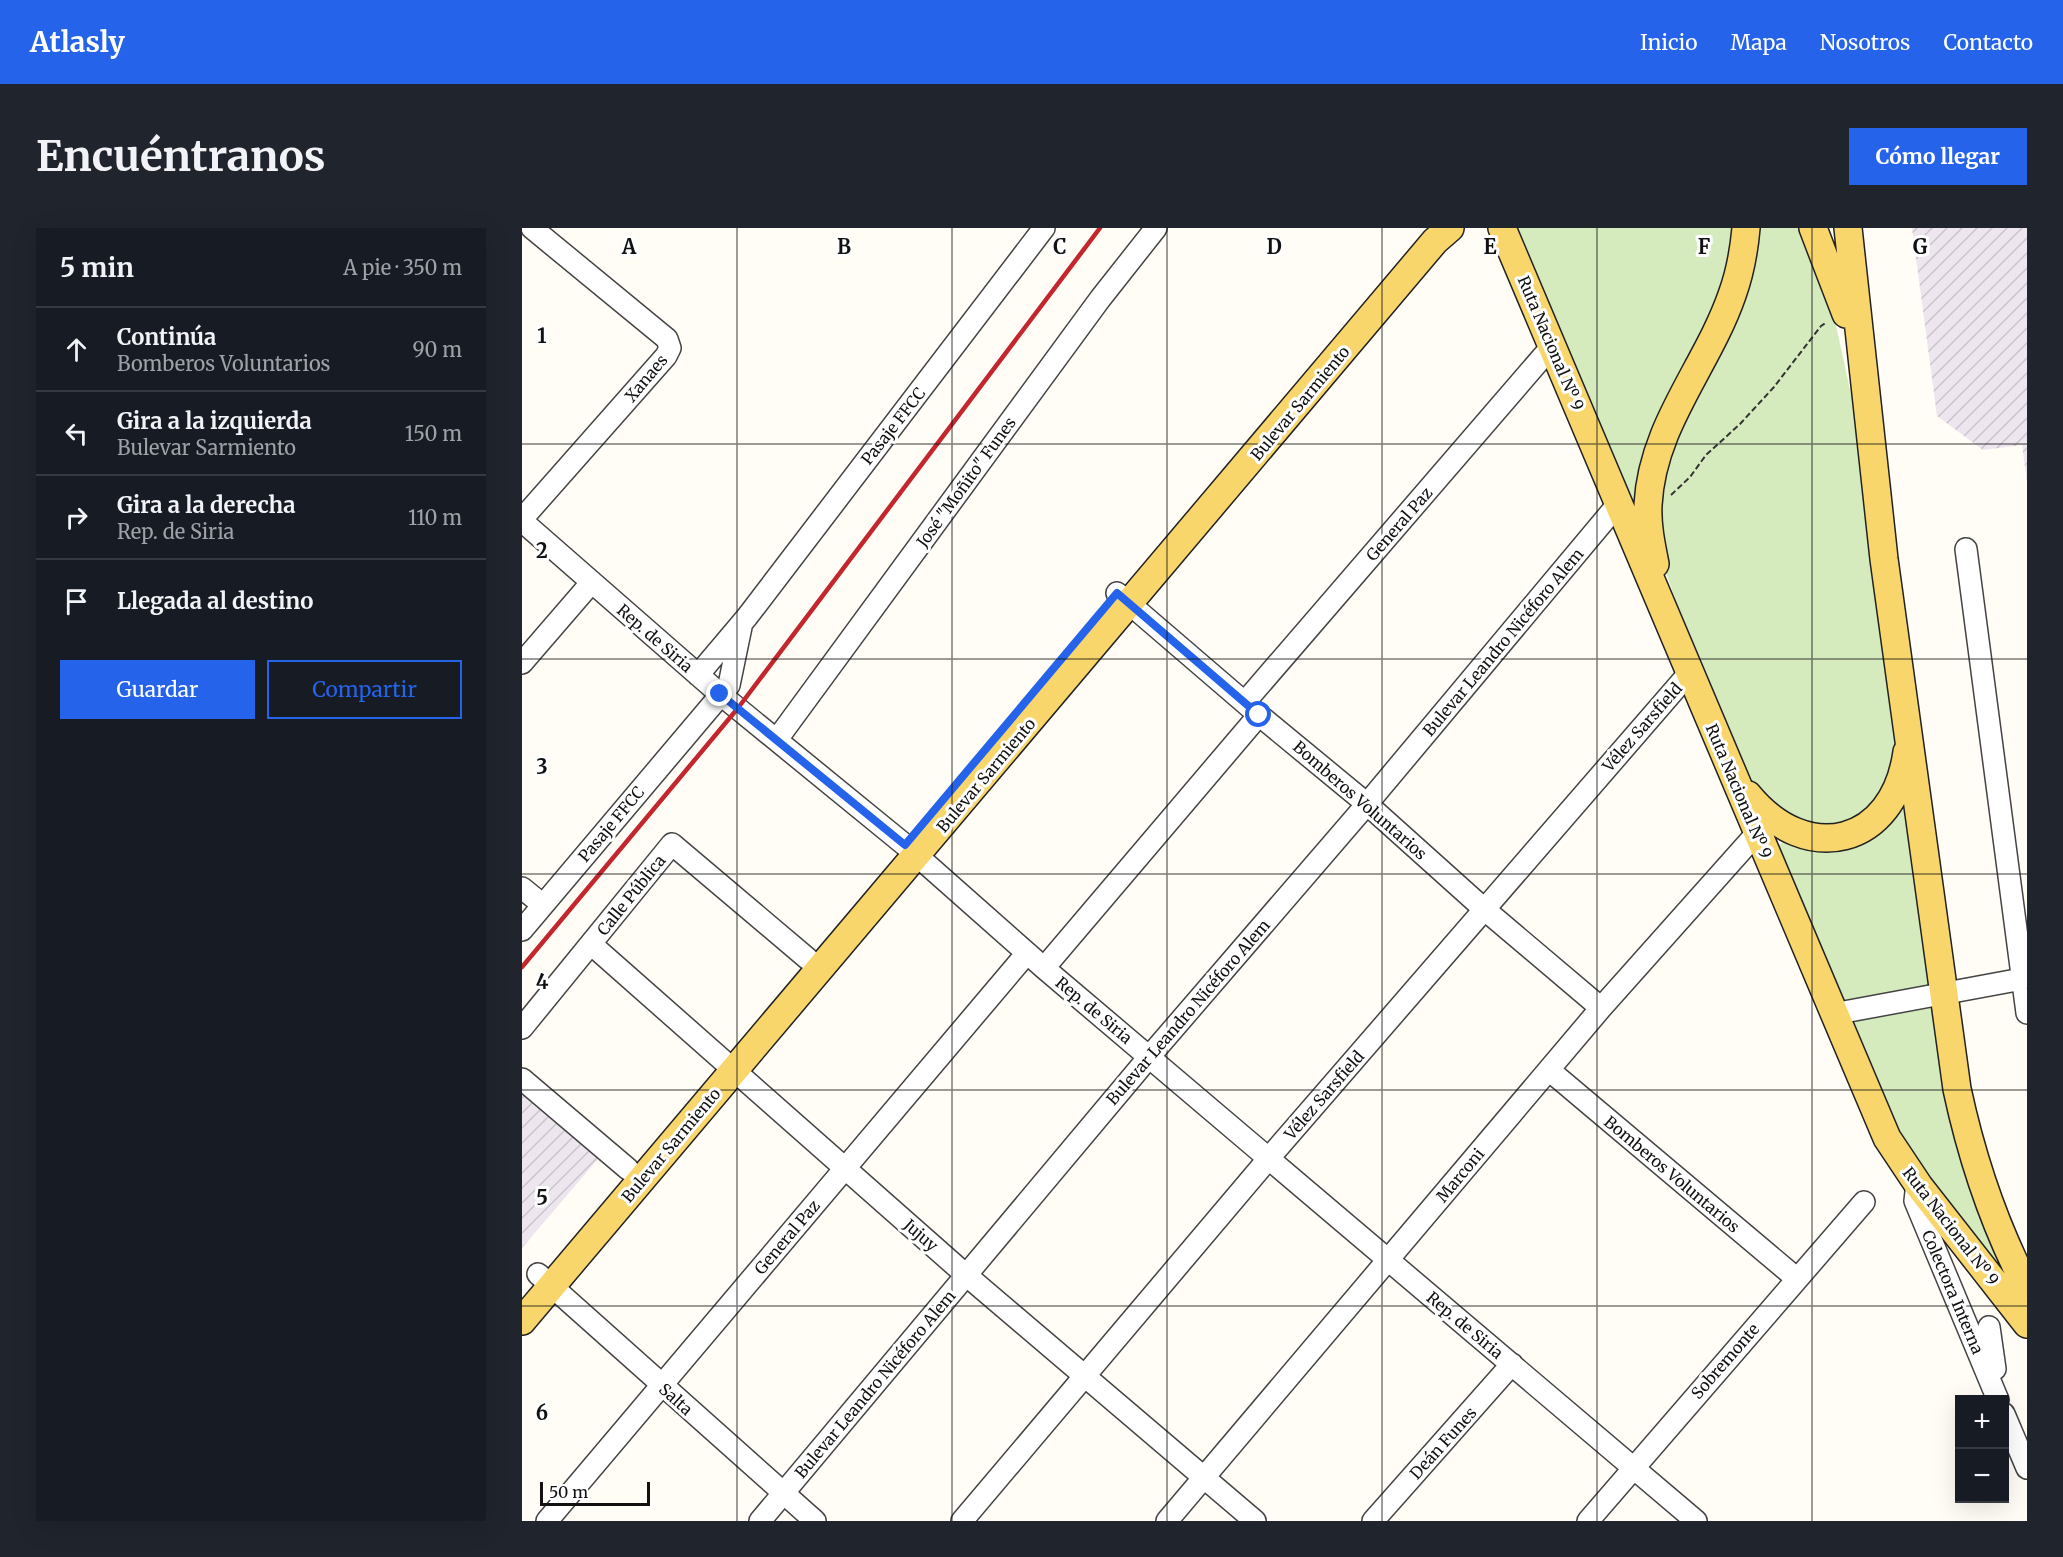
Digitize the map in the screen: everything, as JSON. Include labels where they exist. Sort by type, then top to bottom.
[{"type":"main road","points":[[1676,642],[1656,567],[1648,511],[1654,467],[1662,439],[1731,297],[1740,267],[1746,228]]},
{"type":"main road","name":"Ruta Nacional Nº 9","points":[[1848,228],[1884,559],[1957,1089],[1970,1144],[1990,1209],[2027,1288]]},
{"type":"main road","name":"Ruta Nacional Nº 9","points":[[1502,230],[1887,1138],[1917,1183],[2027,1324]]},
{"type":"main road","name":"Bulevar Sarmiento","points":[[537,1285],[729,1065],[1433,232]]},
{"type":"main road","points":[[1818,240],[1845,312],[1868,424]]},
{"type":"main road","points":[[1734,778],[1771,820],[1794,833],[1816,838],[1848,835],[1868,825],[1882,813],[1898,788],[1905,764],[1908,722]]},
{"type":"main road","name":"Bulevar Sarmiento","points":[[522,1321],[537,1285],[628,1169],[729,1065],[808,959],[911,850]]},
{"type":"street","name":"Xanaes","points":[[522,520],[659,364],[670,348],[667,339],[532,228]]},
{"type":"street","name":"Pasaje FFCC","points":[[698,675],[742,623],[1044,228]]},
{"type":"street","name":"José \"Moñito\" Funes","points":[[778,738],[1093,309],[1156,228]]},
{"type":"street","name":"General Paz","points":[[1044,968],[1252,709],[1552,346]]},
{"type":"street","name":"Bulevar Leandro Nicéforo Alem","points":[[760,1521],[1149,1057],[1367,804],[1618,504]]},
{"type":"street","name":"Rep. de Siria","points":[[522,520],[720,694],[778,738],[911,850],[1044,968],[1696,1521]]},
{"type":"street","points":[[1966,549],[2025,978],[2027,1013]]},
{"type":"street","points":[[522,663],[591,583]]},
{"type":"street","name":"Bomberos Voluntarios","points":[[1124,598],[1252,709],[1367,804],[1484,909],[1601,1008]]},
{"type":"street","name":"Pasaje FFCC","points":[[522,930],[729,685],[734,670],[742,623]]},
{"type":"street","name":"Vélez Sarsfield","points":[[962,1521],[1269,1158],[1690,672]]},
{"type":"street","name":"Marconi","points":[[1167,1521],[1601,1008],[1757,833]]},
{"type":"street","name":"Calle Pública","points":[[522,1028],[672,844],[808,959]]},
{"type":"street","points":[[522,888],[543,905]]},
{"type":"street","name":"Jujuy","points":[[591,944],[966,1275],[1255,1521]]},
{"type":"street","name":"General Paz","points":[[547,1521],[663,1387],[1027,953]]},
{"type":"street","points":[[1833,1014],[2025,978]]},
{"type":"street","name":"Bomberos Voluntarios","points":[[1549,1070],[1796,1278]]},
{"type":"street","points":[[522,1079],[628,1169]]},
{"type":"street","name":"Colectora Interna","points":[[1917,1183],[1915,1201],[1997,1395]]},
{"type":"street","name":"Sobremonte","points":[[1588,1521],[1864,1202]]},
{"type":"street","name":"Salta","points":[[537,1285],[663,1387],[815,1521]]},
{"type":"street","name":"Colectora Interna","points":[[1989,1327],[1998,1395]]},
{"type":"street","name":"Deán Funes","points":[[1373,1521],[1512,1364]]},
{"type":"street","points":[[2009,1426],[2027,1468]]},
{"type":"path","points":[[1648,511],[1669,497],[1690,477],[1706,455],[1740,424],[1774,387],[1821,326],[1845,312]]},
{"type":"shaded area","points":[[1912,228],[2027,228],[2027,482],[2022,445],[1983,450],[1937,416]]},
{"type":"shaded area","points":[[522,1094],[598,1159],[522,1248]]},
{"type":"green space","points":[[1510,228],[1737,228],[1731,266],[1641,504],[1632,514]]},
{"type":"green space","points":[[1754,228],[1802,228],[1833,312],[1854,408],[1896,751],[1890,774],[1877,798],[1859,818],[1837,827],[1795,825],[1752,783],[1683,621],[1659,553],[1659,477]]},
{"type":"green space","points":[[1904,798],[1953,1105],[2007,1263],[2027,1301],[2027,1314],[1900,1146],[1776,848],[1787,838],[1801,843]]},
{"type":"railway","points":[[522,967],[738,708],[1100,228]]},
{"type":"route","points":[[720,694],[778,738],[905,845],[1117,593],[1259,715]]}]
